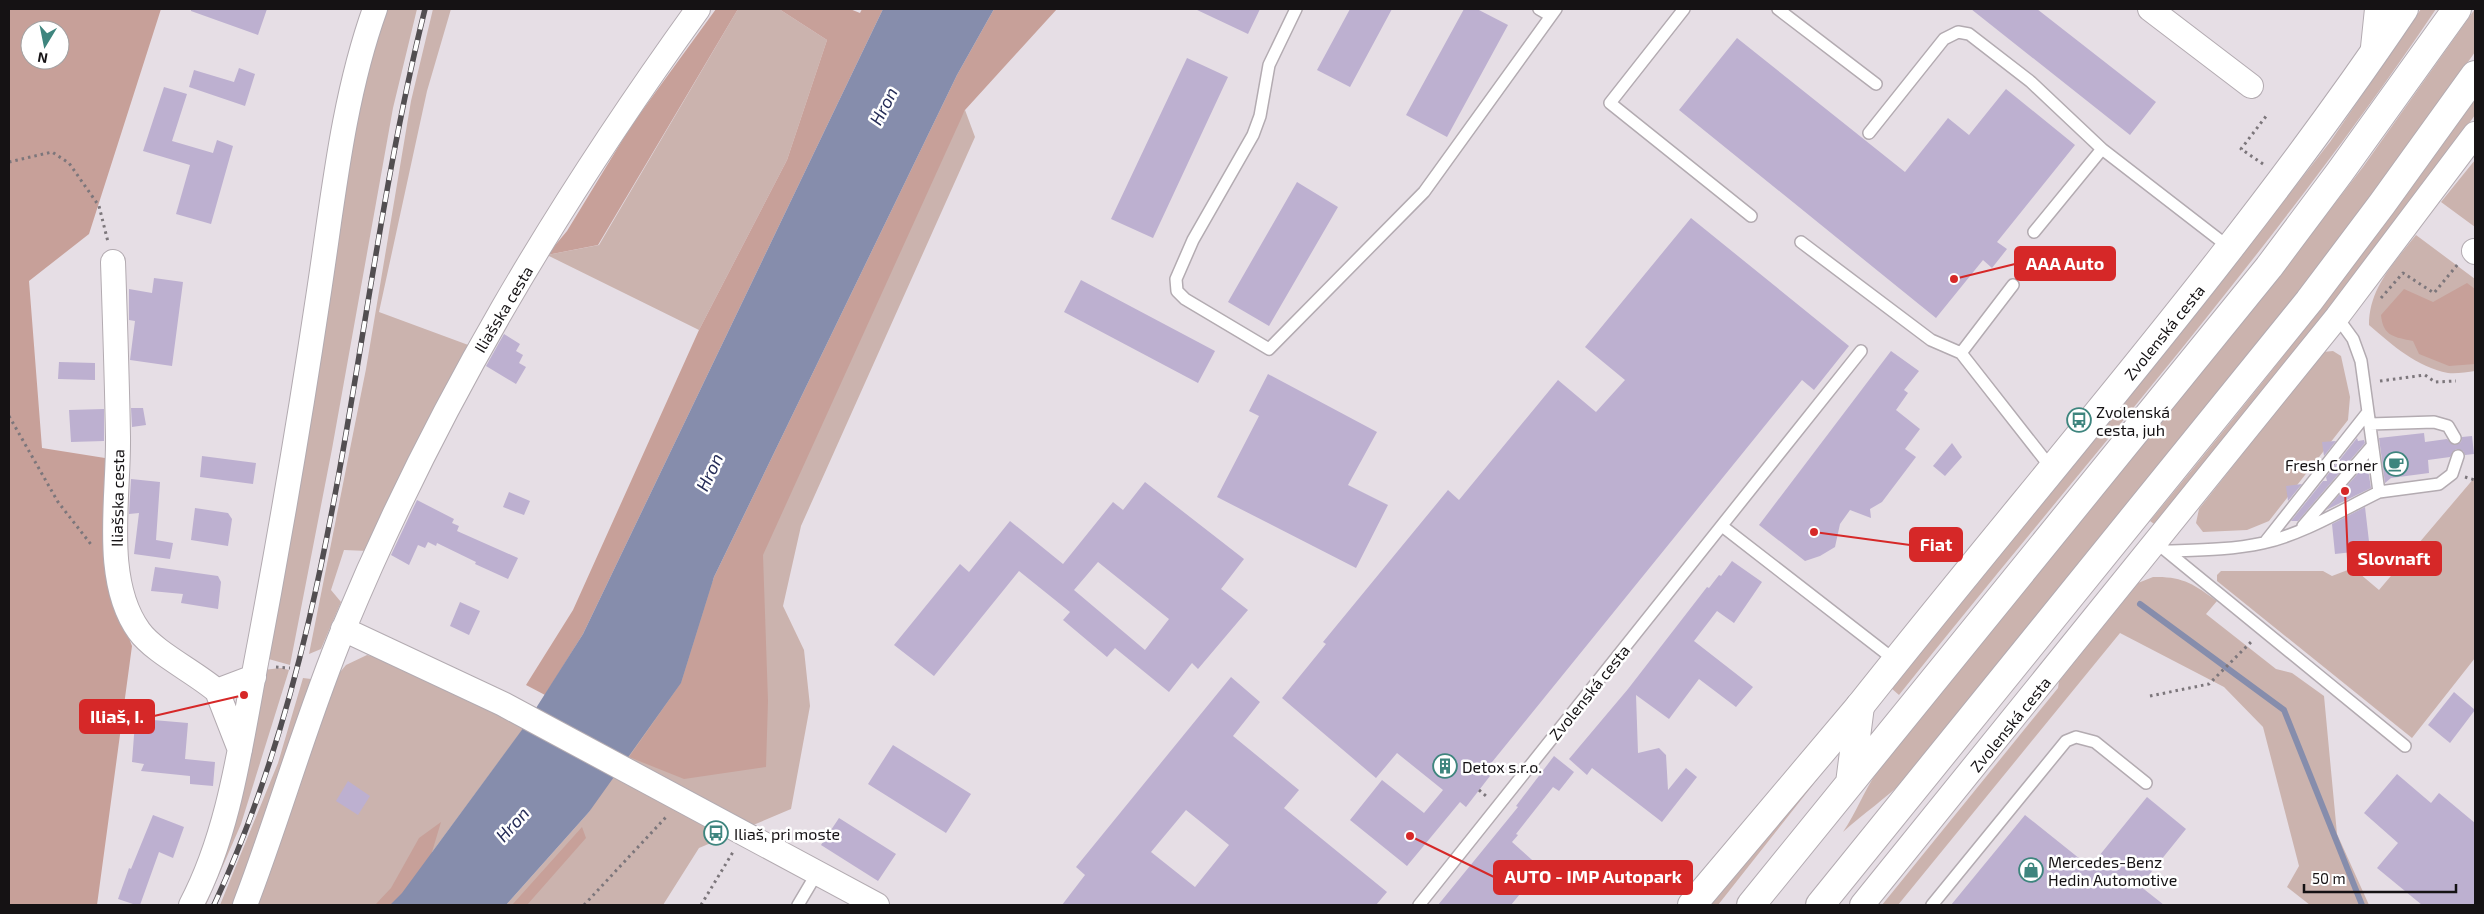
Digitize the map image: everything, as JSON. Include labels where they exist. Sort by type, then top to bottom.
[{"type":"main road","points":[[2371,58],[2404,9]]},
{"type":"main road","points":[[1751,905],[2269,266],[2346,164],[2457,9]]},
{"type":"main road","name":"Zvolenská cesta","points":[[1692,905],[1860,706],[2231,249],[2371,58]]},
{"type":"main road","points":[[1820,905],[2309,301],[2475,75]]},
{"type":"main road","points":[[1850,784],[1860,706]]},
{"type":"street","points":[[191,905],[212,853],[223,819],[240,750],[304,389],[349,98],[365,37],[375,9]]},
{"type":"street","name":"Iliašska cesta","points":[[245,905],[316,697],[344,629],[420,459],[477,351],[617,123],[698,9]]},
{"type":"street","points":[[2150,9],[2252,86]]},
{"type":"street","name":"Zvolenská cesta","points":[[2371,58],[2377,9]]},
{"type":"street","name":"Zvolenská cesta","points":[[1862,905],[2162,547],[2467,149],[2475,134]]},
{"type":"street","name":"Iliašska cesta","points":[[113,262],[118,440],[116,522],[120,584],[129,614],[139,631],[154,647],[199,676],[216,691],[240,750]]},
{"type":"street","points":[[344,629],[503,704],[877,905]]},
{"type":"street","points":[[216,691],[254,677]]},
{"type":"lane","points":[[1296,9],[1269,65],[1260,116],[1253,135],[1193,240],[1176,279],[1177,291],[1185,299],[1269,349],[1424,192],[1553,12],[1539,9]]},
{"type":"lane","points":[[1684,9],[1610,103],[1751,216]]},
{"type":"lane","points":[[1778,9],[1876,84]]},
{"type":"lane","points":[[1869,132],[1944,39],[1958,32],[1969,34],[2031,82],[2102,149],[2231,249]]},
{"type":"lane","points":[[2034,232],[2102,149]]},
{"type":"lane","points":[[1802,242],[1931,340],[1961,353],[2053,470]]},
{"type":"lane","points":[[1961,353],[2013,285]]},
{"type":"lane","points":[[2337,318],[2353,339],[2361,361],[2379,492]]},
{"type":"lane","name":"Zvolenská cesta","points":[[1418,905],[1861,351]]},
{"type":"lane","points":[[2265,543],[2368,412]]},
{"type":"lane","points":[[2370,424],[2434,422],[2448,426],[2455,438]]},
{"type":"lane","points":[[2300,529],[2372,446]]},
{"type":"lane","points":[[2162,547],[2237,548],[2265,543],[2300,529],[2379,492],[2439,484],[2452,474],[2458,456]]},
{"type":"lane","points":[[1722,526],[1896,661]]},
{"type":"lane","points":[[2162,547],[2405,746]]},
{"type":"lane","points":[[1932,905],[2066,740],[2076,737],[2095,742],[2146,783]]},
{"type":"lane","points":[[798,905],[817,873]]},
{"type":"path","points":[[2264,165],[2242,149],[2267,115]]},
{"type":"path","points":[[9,162],[52,152],[69,163],[99,206],[113,262]]},
{"type":"path","points":[[2403,273],[2434,293],[2470,254]]},
{"type":"path","points":[[2364,382],[2425,375],[2435,382],[2456,381]]},
{"type":"path","points":[[9,416],[58,502],[96,552]]},
{"type":"path","points":[[2150,696],[2209,684],[2237,659],[2262,629]]},
{"type":"path","points":[[584,905],[682,801]]},
{"type":"path","points":[[701,905],[744,834]]},
{"type":"shaded area","points":[[9,9],[161,9],[89,234],[29,281],[42,448],[105,458],[110,588],[132,646],[97,905],[9,905]]},
{"type":"shaded area","points":[[381,9],[417,9],[393,108],[332,449],[290,665],[265,658],[350,138]]},
{"type":"shaded area","points":[[433,9],[451,9],[427,91],[379,312],[471,346],[368,551],[344,550],[331,590],[341,602],[321,649],[309,654],[366,369],[411,101]]},
{"type":"shaded area","points":[[716,9],[738,9],[598,245],[547,255],[567,231],[631,126]]},
{"type":"shaded area","points":[[738,9],[779,9],[827,40],[787,160],[699,330],[547,255],[599,245]]},
{"type":"shaded area","points":[[779,9],[850,9],[860,13],[862,9],[883,9],[583,634],[545,695],[526,685],[573,610],[699,330],[787,160],[827,40]]},
{"type":"shaded area","points":[[994,9],[1057,9],[965,110],[763,555],[768,701],[766,767],[684,779],[629,757],[681,683],[714,577],[957,75]]},
{"type":"shaded area","points":[[2421,9],[2436,9],[2374,98],[2309,186],[2175,357],[1899,695],[1891,688],[2184,329],[2330,142]]},
{"type":"shaded area","points":[[2475,9],[2475,52],[2384,182],[2242,364],[1906,779],[1843,832],[1877,772],[2260,300],[2363,167]]},
{"type":"shaded area","points":[[2475,99],[2475,115],[2412,204],[2157,526],[2150,521],[2317,313]]},
{"type":"shaded area","points":[[965,110],[975,137],[801,526],[783,606],[804,650],[810,706],[791,809],[699,848],[663,905],[506,905],[589,812]]},
{"type":"shaded area","points":[[2475,160],[2475,227],[2441,202]]},
{"type":"shaded area","points":[[2416,235],[2475,279],[2475,371],[2448,373],[2426,366],[2396,347],[2369,325],[2373,299],[2378,288],[2391,266]]},
{"type":"shaded area","points":[[2467,283],[2475,289],[2475,364],[2449,366],[2419,354],[2413,341],[2391,335],[2384,328],[2381,315],[2404,289],[2433,302]]},
{"type":"shaded area","points":[[2333,351],[2341,356],[2350,397],[2348,420],[2269,521],[2247,530],[2203,532],[2196,523],[2199,509],[2323,352]]},
{"type":"shaded area","points":[[2475,477],[2475,658],[2412,738],[2217,581],[2217,575],[2221,571],[2323,571],[2332,576],[2353,568],[2379,590]]},
{"type":"shaded area","points":[[2153,577],[2172,578],[2187,582],[2209,595],[2217,601],[2206,614],[2276,669],[2292,673],[2324,696],[2337,834],[2369,905],[2310,905],[2287,887],[2299,866],[2263,727],[2224,687],[2120,633],[1898,905],[1882,905],[2058,688],[2059,681],[2138,583]]},
{"type":"shaded area","points":[[367,655],[387,659],[526,725],[402,893],[390,905],[251,905],[330,684],[346,665]]},
{"type":"shaded area","points":[[281,668],[289,670],[241,824],[206,905],[197,905],[263,670]]},
{"type":"shaded area","points":[[314,677],[235,905],[220,905],[278,763],[303,678],[311,679]]},
{"type":"shaded area","points":[[1827,762],[1827,767],[1718,905],[1710,905]]},
{"type":"shaded area","points":[[441,822],[429,862],[396,905],[375,905],[391,888],[419,838]]},
{"type":"shaded area","points":[[582,827],[586,838],[527,905],[512,905]]},
{"type":"water","name":"Hron","points":[[883,9],[994,9],[957,75],[714,577],[681,683],[589,812],[506,905],[390,905],[402,893],[524,727],[583,634]]},
{"type":"building","points":[[191,9],[267,9],[258,35],[191,11]]},
{"type":"building","points":[[1195,9],[1260,9],[1248,34]]},
{"type":"building","points":[[1350,9],[1392,9],[1350,87],[1317,70]]},
{"type":"building","points":[[1464,9],[1477,9],[1508,25],[1447,137],[1406,115]]},
{"type":"building","points":[[1971,9],[2037,9],[2156,102],[2130,135]]},
{"type":"building","points":[[1737,38],[1905,172],[1948,118],[1969,135],[2006,89],[2075,145],[1997,242],[2007,249],[1992,268],[1983,260],[1936,318],[1679,110]]},
{"type":"building","points":[[1187,58],[1228,77],[1153,238],[1111,219]]},
{"type":"building","points":[[239,68],[255,74],[245,106],[189,87],[194,70],[234,82]]},
{"type":"building","points":[[164,87],[187,94],[172,141],[213,153],[217,140],[233,146],[211,224],[176,214],[190,165],[143,151]]},
{"type":"building","points":[[1297,182],[1338,207],[1269,326],[1228,302]]},
{"type":"building","points":[[1691,218],[1849,346],[1814,390],[1802,380],[1484,772],[1490,776],[1466,807],[1460,802],[1407,866],[1350,820],[1382,780],[1424,813],[1443,790],[1397,753],[1376,778],[1282,698],[1326,644],[1323,642],[1448,490],[1459,500],[1558,380],[1596,412],[1625,380],[1585,347]]},
{"type":"building","points":[[154,278],[183,282],[172,366],[130,360],[135,321],[129,320],[129,289],[152,293]]},
{"type":"building","points":[[1081,280],[1215,351],[1198,383],[1064,312]]},
{"type":"building","points":[[504,334],[520,344],[516,351],[523,355],[519,363],[526,367],[516,384],[486,366]]},
{"type":"building","points":[[1891,351],[1919,371],[1904,390],[1908,393],[1896,410],[1920,429],[1905,449],[1916,457],[1882,502],[1870,509],[1871,518],[1850,510],[1840,524],[1835,547],[1820,556],[1805,561],[1759,525]]},
{"type":"building","points":[[59,362],[95,363],[95,380],[58,379]]},
{"type":"building","points":[[1268,374],[1377,432],[1348,485],[1388,505],[1356,568],[1217,497],[1259,416],[1249,411]]},
{"type":"building","points":[[131,408],[143,408],[146,425],[132,427]]},
{"type":"building","points":[[104,409],[104,441],[71,442],[69,410]]},
{"type":"building","points":[[2424,433],[2425,442],[2447,439],[2455,445],[2461,442],[2462,437],[2472,436],[2474,454],[2465,455],[2463,451],[2456,449],[2450,457],[2428,460],[2429,473],[2391,478],[2385,483],[2379,438]]},
{"type":"building","points":[[2357,438],[2358,441],[2364,440],[2365,443],[2298,521],[2291,521],[2323,481],[2327,481],[2326,477]]},
{"type":"building","points":[[2336,441],[2324,456],[2322,442]]},
{"type":"building","points":[[1952,443],[1962,457],[1945,476],[1933,466]]},
{"type":"building","points":[[202,456],[256,463],[253,484],[200,477]]},
{"type":"building","points":[[2367,463],[2371,488],[2326,510]]},
{"type":"building","points":[[131,479],[160,482],[156,540],[173,543],[170,559],[134,554],[139,513],[129,514]]},
{"type":"building","points":[[1145,482],[1244,559],[1221,589],[1248,610],[1198,669],[1192,663],[1169,692],[1115,648],[1107,657],[1063,620],[1070,612],[1019,571],[934,676],[894,645],[960,564],[969,572],[1010,521],[1063,564],[1113,502],[1123,510]],"holes":[[[1098,562],[1169,619],[1145,650],[1074,590]]]},
{"type":"building","points":[[2302,484],[2288,501],[2286,486]]},
{"type":"building","points":[[509,492],[530,501],[524,515],[503,507]]},
{"type":"building","points":[[417,500],[454,519],[452,523],[459,526],[457,531],[518,558],[508,579],[475,564],[476,562],[437,543],[436,546],[428,542],[425,548],[418,545],[409,565],[391,555]]},
{"type":"building","points":[[2365,507],[2370,550],[2335,554],[2332,524]]},
{"type":"building","points":[[195,508],[228,513],[232,519],[228,546],[191,540]]},
{"type":"building","points":[[1732,561],[1762,582],[1734,623],[1717,611],[1694,641],[1753,687],[1736,707],[1699,679],[1669,719],[1636,695],[1638,753],[1659,748],[1666,755],[1668,790],[1686,768],[1697,777],[1662,822],[1592,768],[1587,775],[1569,759],[1628,689],[1707,587],[1709,588],[1719,575],[1721,576]]},
{"type":"building","points":[[155,567],[218,576],[221,582],[218,609],[181,603],[183,594],[151,591]]},
{"type":"building","points":[[460,602],[480,611],[469,635],[450,626]]},
{"type":"building","points":[[1231,677],[1260,702],[1233,736],[1299,790],[1284,808],[1387,892],[1376,905],[1062,905],[1085,875],[1076,867]],"holes":[[[1186,810],[1229,845],[1195,887],[1151,852]]]},
{"type":"building","points":[[2454,692],[2475,710],[2450,743],[2428,725]]},
{"type":"building","points":[[153,720],[188,723],[185,759],[215,762],[213,786],[190,784],[190,776],[141,771],[144,764],[132,762],[135,722],[152,724]]},
{"type":"building","points":[[893,745],[971,794],[946,833],[868,784]]},
{"type":"building","points":[[1554,756],[1574,772],[1559,791],[1553,787],[1516,834],[1518,835],[1512,842],[1541,868],[1511,905],[1438,905],[1518,807],[1516,806]]},
{"type":"building","points":[[2397,774],[2431,803],[2439,793],[2475,823],[2475,905],[2422,905],[2377,868],[2398,843],[2364,813]]},
{"type":"building","points":[[348,781],[370,796],[358,815],[336,801]]},
{"type":"building","points":[[2147,797],[2186,829],[2140,886],[2164,905],[1951,905],[2025,815],[2090,867]]},
{"type":"building","points":[[153,815],[184,827],[173,858],[159,852],[140,905],[136,905],[118,899],[129,868],[131,869]]},
{"type":"building","points":[[839,818],[896,854],[878,881],[821,845]]},
{"type":"waterway","points":[[2140,604],[2284,710],[2362,905]]},
{"type":"railway","points":[[214,905],[258,798],[292,688],[319,576],[341,463],[400,121],[425,9]]},
{"type":"place","name":"AAA Auto","points":[[1954,279]]},
{"type":"place","name":"Zvolenská cesta, juh","points":[[2079,420]]},
{"type":"place","name":"Fresh Corner","points":[[2396,464]]},
{"type":"place","name":"Slovnaft","points":[[2345,491]]},
{"type":"place","name":"Fiat","points":[[1814,532]]},
{"type":"place","name":"Iliaš, I.","points":[[244,695]]},
{"type":"place","name":"Detox s.r.o.","points":[[1445,766]]},
{"type":"place","name":"Iliaš, pri moste","points":[[716,833]]},
{"type":"place","name":"AUTO - IMP Autopark","points":[[1410,836]]},
{"type":"place","name":"Mercedes-Benz Hedin Automotive","points":[[2031,870]]}]
